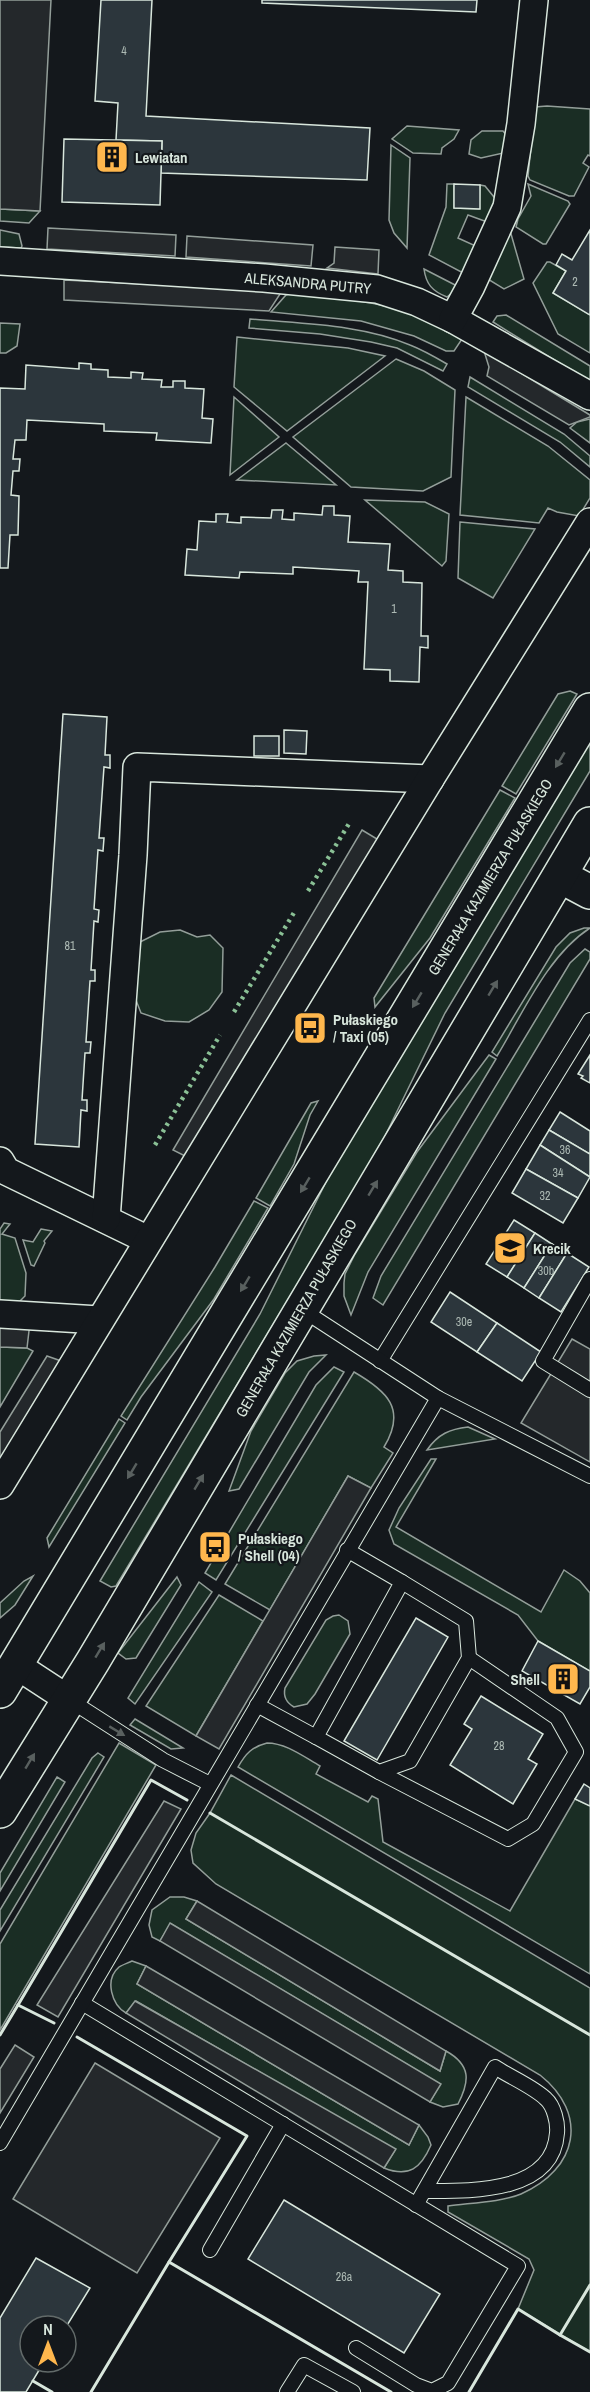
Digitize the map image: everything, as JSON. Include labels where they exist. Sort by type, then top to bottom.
[{"type":"main road","name":"GENERAŁA KAZIMIERZA PUŁASKIEGO","points":[[5,1672],[590,710]]},
{"type":"main road","name":"GENERAŁA KAZIMIERZA PUŁASKIEGO","points":[[0,1811],[93,1661],[590,824]]},
{"type":"main road","points":[[560,876],[590,892]]},
{"type":"street","points":[[453,318],[471,286],[507,207],[521,124],[534,0]]},
{"type":"street","name":"ALEKSANDRA PUTRY","points":[[0,261],[264,278],[377,289],[417,302],[453,318],[590,396]]},
{"type":"street","points":[[0,1485],[430,779],[590,522]]},
{"type":"street","points":[[106,1219],[133,855],[136,766],[430,779]]},
{"type":"street","points":[[0,1161],[6,1171],[148,1240]]},
{"type":"street","points":[[0,1314],[99,1320]]},
{"type":"street","points":[[5,1672],[68,1699]]},
{"type":"lane","points":[[380,1361],[590,1020]]},
{"type":"lane","points":[[590,1279],[543,1361],[590,1390]]},
{"type":"lane","points":[[302,1309],[438,1398],[590,1476]]},
{"type":"lane","points":[[0,2142],[438,1398]]},
{"type":"lane","points":[[347,1550],[466,1621],[469,1658],[410,1761],[379,1772]]},
{"type":"lane","points":[[316,1737],[402,1582]]},
{"type":"lane","points":[[257,1705],[508,1839],[533,1824],[576,1752],[557,1718],[469,1658]]},
{"type":"lane","points":[[68,1699],[163,1760],[210,1784]]},
{"type":"lane","points":[[82,2003],[518,2266],[448,2383],[432,2391],[416,2385],[356,2348]]},
{"type":"lane","points":[[416,2205],[495,2067],[548,2100],[558,2124],[556,2149],[544,2166],[511,2185],[470,2192],[424,2192]]},
{"type":"lane","points":[[210,2250],[283,2124]]},
{"type":"lane","points":[[287,2392],[304,2365],[353,2392]]},
{"type":"green space","points":[[535,107],[590,109],[590,156],[588,155],[583,163],[589,167],[574,196],[530,180],[528,176]]},
{"type":"green space","points":[[407,126],[459,130],[454,139],[442,148],[441,154],[413,153],[392,139]]},
{"type":"green space","points":[[482,131],[503,131],[513,143],[512,151],[481,158],[469,154],[471,140]]},
{"type":"green space","points":[[391,145],[410,158],[407,248],[394,233],[389,220]]},
{"type":"green space","points":[[447,184],[454,184],[454,208],[479,209],[480,185],[485,186],[498,202],[490,223],[468,215],[458,238],[478,247],[465,274],[429,255],[446,207]]},
{"type":"green space","points":[[528,184],[568,201],[570,204],[546,244],[516,227],[531,196]]},
{"type":"green space","points":[[0,209],[40,211],[29,223],[0,221]]},
{"type":"green space","points":[[509,227],[524,279],[504,289],[486,278]]},
{"type":"green space","points":[[0,230],[19,234],[21,248],[0,247]]},
{"type":"green space","points":[[547,262],[566,271],[553,293],[590,315],[590,353],[558,334],[533,283]]},
{"type":"green space","points":[[424,269],[459,287],[447,297],[442,295],[426,279]]},
{"type":"green space","points":[[291,293],[362,301],[396,309],[429,321],[462,339],[454,351],[446,351],[414,336],[361,321],[271,312],[286,295]]},
{"type":"green space","points":[[506,315],[590,366],[590,382],[493,322],[497,316]]},
{"type":"green space","points":[[250,319],[331,326],[371,333],[415,347],[447,364],[443,371],[397,348],[371,342],[320,334],[249,328]]},
{"type":"green space","points":[[0,323],[20,324],[17,346],[6,353],[0,353]]},
{"type":"green space","points":[[237,337],[348,348],[385,356],[287,431],[234,387]]},
{"type":"green space","points":[[396,359],[424,371],[455,390],[451,477],[423,491],[351,487],[293,437]]},
{"type":"green space","points":[[470,377],[564,434],[590,456],[590,467],[560,442],[468,387]]},
{"type":"green space","points":[[234,397],[279,437],[230,475]]},
{"type":"green space","points":[[466,397],[548,446],[590,480],[590,498],[579,516],[548,508],[539,523],[460,515]]},
{"type":"green space","points":[[590,419],[590,443],[570,428],[577,422]]},
{"type":"green space","points":[[286,443],[336,485],[237,480]]},
{"type":"green space","points":[[365,500],[425,502],[449,514],[446,561],[442,566]]},
{"type":"green space","points":[[460,522],[535,529],[493,598],[458,578]]},
{"type":"green space","points":[[570,691],[577,694],[516,794],[502,786],[558,694]]},
{"type":"green space","points":[[590,738],[590,771],[445,1013],[385,1136],[354,1190],[116,1586],[111,1587],[100,1581],[260,1314],[335,1164]]},
{"type":"green space","points":[[500,790],[515,798],[430,938],[375,1007],[374,998]]},
{"type":"green space","points":[[590,928],[561,953],[549,969],[497,1056],[492,1052],[556,947],[570,933]]},
{"type":"green space","points":[[180,930],[197,937],[210,935],[223,948],[222,992],[209,1010],[189,1022],[165,1021],[141,1013],[134,995],[140,942],[160,932]]},
{"type":"green space","points":[[585,949],[590,952],[590,959],[383,1305],[373,1298],[381,1276],[570,963]]},
{"type":"green space","points":[[489,1055],[496,1059],[368,1272],[351,1315],[344,1296],[344,1283],[345,1274],[355,1254],[417,1152]]},
{"type":"green space","points":[[318,1101],[310,1115],[294,1164],[270,1206],[256,1198],[311,1103]]},
{"type":"green space","points":[[254,1201],[268,1208],[214,1299],[141,1397],[127,1420],[121,1416]]},
{"type":"green space","points":[[4,1223],[10,1224],[2,1234],[15,1238],[26,1273],[25,1296],[17,1304],[0,1303],[0,1229]]},
{"type":"green space","points":[[41,1229],[52,1231],[44,1241],[34,1266],[31,1265],[23,1240],[33,1242]]},
{"type":"green space","points":[[0,1347],[27,1348],[33,1351],[0,1407]]},
{"type":"green space","points":[[326,1355],[309,1372],[239,1489],[229,1491],[251,1431],[285,1373],[297,1361]]},
{"type":"green space","points":[[334,1367],[344,1372],[216,1580],[205,1573],[316,1385]]},
{"type":"green space","points":[[354,1372],[376,1386],[390,1402],[394,1422],[384,1447],[393,1453],[371,1488],[348,1476],[270,1610],[225,1584]]},
{"type":"green space","points":[[119,1419],[125,1423],[49,1547],[47,1538]]},
{"type":"green space","points":[[468,1427],[495,1439],[427,1450],[445,1433]]},
{"type":"green space","points":[[431,1459],[436,1459],[396,1527],[541,1612],[564,1570],[580,1581],[590,1593],[590,1671],[538,1641],[518,1615],[394,1544],[389,1530],[399,1508]]},
{"type":"green space","points":[[33,1576],[15,1605],[0,1618],[0,1603],[24,1581]]},
{"type":"green space","points":[[177,1577],[181,1585],[136,1658],[126,1659],[118,1653]]},
{"type":"green space","points":[[199,1582],[212,1592],[135,1704],[128,1698]]},
{"type":"green space","points":[[219,1595],[263,1621],[196,1736],[146,1706]]},
{"type":"green space","points":[[339,1615],[348,1621],[350,1634],[315,1694],[307,1704],[294,1707],[286,1699],[285,1688],[326,1620]]},
{"type":"green space","points":[[135,1719],[183,1748],[171,1749],[130,1725]]},
{"type":"green space","points":[[119,1743],[156,1765],[0,2030],[0,1944]]},
{"type":"green space","points":[[267,1743],[288,1748],[320,1766],[316,1774],[368,1802],[372,1796],[378,1799],[383,1842],[510,1911],[575,1799],[590,1806],[590,1974],[238,1767],[250,1751]]},
{"type":"green space","points":[[98,1753],[104,1757],[0,1931],[0,1910],[92,1758]]},
{"type":"green space","points":[[231,1775],[590,1988],[590,2352],[518,2309],[534,2270],[529,2259],[448,2212],[448,2206],[495,2201],[521,2194],[540,2183],[555,2170],[565,2156],[570,2140],[571,2123],[566,2107],[556,2090],[540,2075],[216,1884],[193,1863],[191,1850],[196,1833]]},
{"type":"green space","points":[[57,1777],[65,1782],[0,1891],[0,1873]]},
{"type":"green space","points":[[170,1897],[184,1897],[197,1901],[186,1919],[440,2071],[446,2051],[454,2056],[466,2074],[465,2088],[458,2104],[443,2107],[430,2102],[440,2084],[171,1924],[160,1941],[152,1937],[149,1925],[152,1910]]},
{"type":"green space","points":[[132,1961],[146,1966],[137,1984],[409,2145],[419,2125],[431,2145],[423,2160],[407,2171],[400,2172],[384,2168],[395,2150],[136,2001],[126,2013],[117,2004],[111,1985],[114,1972]]},
{"type":"shaded area","points":[[0,0],[51,0],[40,211],[0,209]]},
{"type":"shaded area","points":[[48,228],[176,235],[175,256],[47,249]]},
{"type":"shaded area","points":[[187,236],[313,245],[311,266],[186,257]]},
{"type":"shaded area","points":[[335,247],[379,250],[378,274],[327,268],[334,263]]},
{"type":"shaded area","points":[[64,280],[282,291],[269,311],[64,300]]},
{"type":"shaded area","points":[[484,351],[590,417],[569,425],[487,376],[489,367]]},
{"type":"shaded area","points":[[362,830],[382,842],[191,1159],[173,1150]]},
{"type":"shaded area","points":[[0,1303],[32,1305],[27,1348],[0,1347]]},
{"type":"shaded area","points":[[572,1339],[590,1349],[590,1462],[521,1423]]},
{"type":"shaded area","points":[[47,1356],[64,1362],[0,1462],[0,1432]]},
{"type":"shaded area","points":[[348,1476],[371,1488],[219,1749],[196,1736]]},
{"type":"shaded area","points":[[164,1801],[181,1809],[58,2017],[37,2005]]},
{"type":"shaded area","points":[[197,1901],[446,2051],[440,2071],[186,1919]]},
{"type":"shaded area","points":[[170,1923],[441,2084],[430,2102],[160,1941]]},
{"type":"shaded area","points":[[146,1966],[419,2125],[409,2145],[137,1984]]},
{"type":"shaded area","points":[[135,2001],[396,2149],[384,2168],[126,2013]]},
{"type":"shaded area","points":[[15,2045],[34,2057],[0,2113],[0,2069]]},
{"type":"shaded area","points":[[95,2063],[220,2138],[137,2273],[13,2199]]},
{"type":"building","points":[[101,0],[152,0],[146,116],[370,128],[367,180],[161,173],[162,141],[116,140],[118,103],[95,101]]},
{"type":"building","points":[[262,0],[477,0],[476,12],[262,3]]},
{"type":"building","name":"Lewiatan","points":[[64,139],[162,141],[160,205],[62,202]]},
{"type":"building","points":[[454,184],[480,185],[480,209],[454,208]]},
{"type":"building","points":[[590,230],[590,315],[553,293],[566,271],[556,265],[562,254],[572,260]]},
{"type":"building","points":[[79,363],[91,364],[91,369],[108,370],[108,377],[131,378],[131,372],[143,373],[142,379],[162,380],[161,387],[173,387],[173,381],[185,381],[185,388],[204,389],[202,418],[213,419],[211,443],[156,440],[157,433],[104,431],[104,424],[27,420],[26,440],[15,440],[13,459],[20,459],[19,471],[13,471],[11,495],[19,496],[18,535],[10,535],[8,568],[0,568],[0,388],[25,389],[26,365],[79,369]]},
{"type":"building","points":[[323,506],[334,506],[334,515],[350,516],[348,542],[390,544],[388,570],[403,571],[403,582],[422,583],[421,636],[428,636],[428,648],[420,647],[419,682],[390,681],[390,670],[364,669],[368,582],[358,582],[359,571],[293,567],[293,574],[240,572],[239,578],[185,575],[187,549],[197,550],[199,521],[216,522],[216,514],[228,514],[227,522],[241,523],[241,517],[271,518],[272,510],[283,510],[282,519],[294,520],[294,513],[322,515]]},
{"type":"building","points":[[63,714],[107,717],[105,755],[110,755],[110,768],[104,767],[99,838],[104,838],[103,851],[98,850],[94,909],[99,910],[98,922],[94,921],[91,970],[95,970],[95,981],[90,981],[86,1042],[91,1042],[90,1053],[85,1053],[82,1100],[87,1100],[87,1111],[81,1110],[79,1147],[35,1144]]},
{"type":"building","points":[[284,730],[307,731],[306,754],[284,753]]},
{"type":"building","points":[[254,736],[279,736],[279,756],[254,756]]},
{"type":"building","points":[[590,1055],[590,1083],[578,1074]]},
{"type":"building","points":[[560,1112],[590,1131],[590,1154],[549,1130]]},
{"type":"building","points":[[549,1130],[590,1154],[590,1177],[540,1145]]},
{"type":"building","points":[[540,1145],[590,1177],[578,1198],[526,1169]]},
{"type":"building","points":[[526,1169],[578,1198],[563,1223],[512,1193]]},
{"type":"building","points":[[514,1220],[535,1233],[507,1277],[486,1264]]},
{"type":"building","points":[[535,1233],[552,1244],[524,1288],[507,1277]]},
{"type":"building","points":[[552,1244],[567,1253],[539,1298],[524,1288]]},
{"type":"building","points":[[567,1253],[589,1267],[561,1312],[539,1298]]},
{"type":"building","points":[[450,1292],[497,1323],[477,1352],[431,1322]]},
{"type":"building","points":[[497,1323],[541,1352],[522,1381],[477,1352]]},
{"type":"building","points":[[416,1618],[448,1637],[377,1760],[344,1741]]},
{"type":"building","name":"Shell","points":[[538,1641],[590,1671],[590,1687],[580,1704],[522,1671]]},
{"type":"building","points":[[481,1696],[543,1734],[528,1759],[537,1764],[513,1804],[450,1765],[472,1729],[464,1724]]},
{"type":"building","points":[[584,1784],[590,1788],[590,1806],[575,1799]]},
{"type":"building","points":[[284,2200],[440,2294],[404,2353],[248,2259]]},
{"type":"building","points":[[36,2258],[90,2288],[74,2314],[18,2314],[18,2374],[37,2374],[26,2392],[0,2392],[0,2318]]},
{"type":"hedge","points":[[308,891],[350,822]]},
{"type":"hedge","points":[[234,1012],[295,911]]},
{"type":"hedge","points":[[155,1145],[220,1035]]},
{"type":"wall","points":[[54,2023],[18,2005],[151,1780],[187,1800]]},
{"type":"wall","points":[[210,1813],[590,2035]]},
{"type":"wall","points":[[0,2035],[18,2005]]},
{"type":"wall","points":[[77,2037],[247,2136],[169,2262]]},
{"type":"wall","points":[[91,2392],[169,2262],[391,2392]]},
{"type":"wall","points":[[469,2392],[518,2309],[560,2335],[590,2285]]},
{"type":"wall","points":[[560,2335],[590,2352]]},
{"type":"wall","points":[[33,2381],[52,2392]]},
{"type":"place","name":"Lewiatan","points":[[112,157]]},
{"type":"place","name":"Pułaskiego / Taxi (05)","points":[[310,1028]]},
{"type":"place","name":"Krecik","points":[[510,1248]]},
{"type":"place","name":"Pułaskiego / Shell (04)","points":[[215,1547]]},
{"type":"place","name":"Shell","points":[[563,1679]]}]
